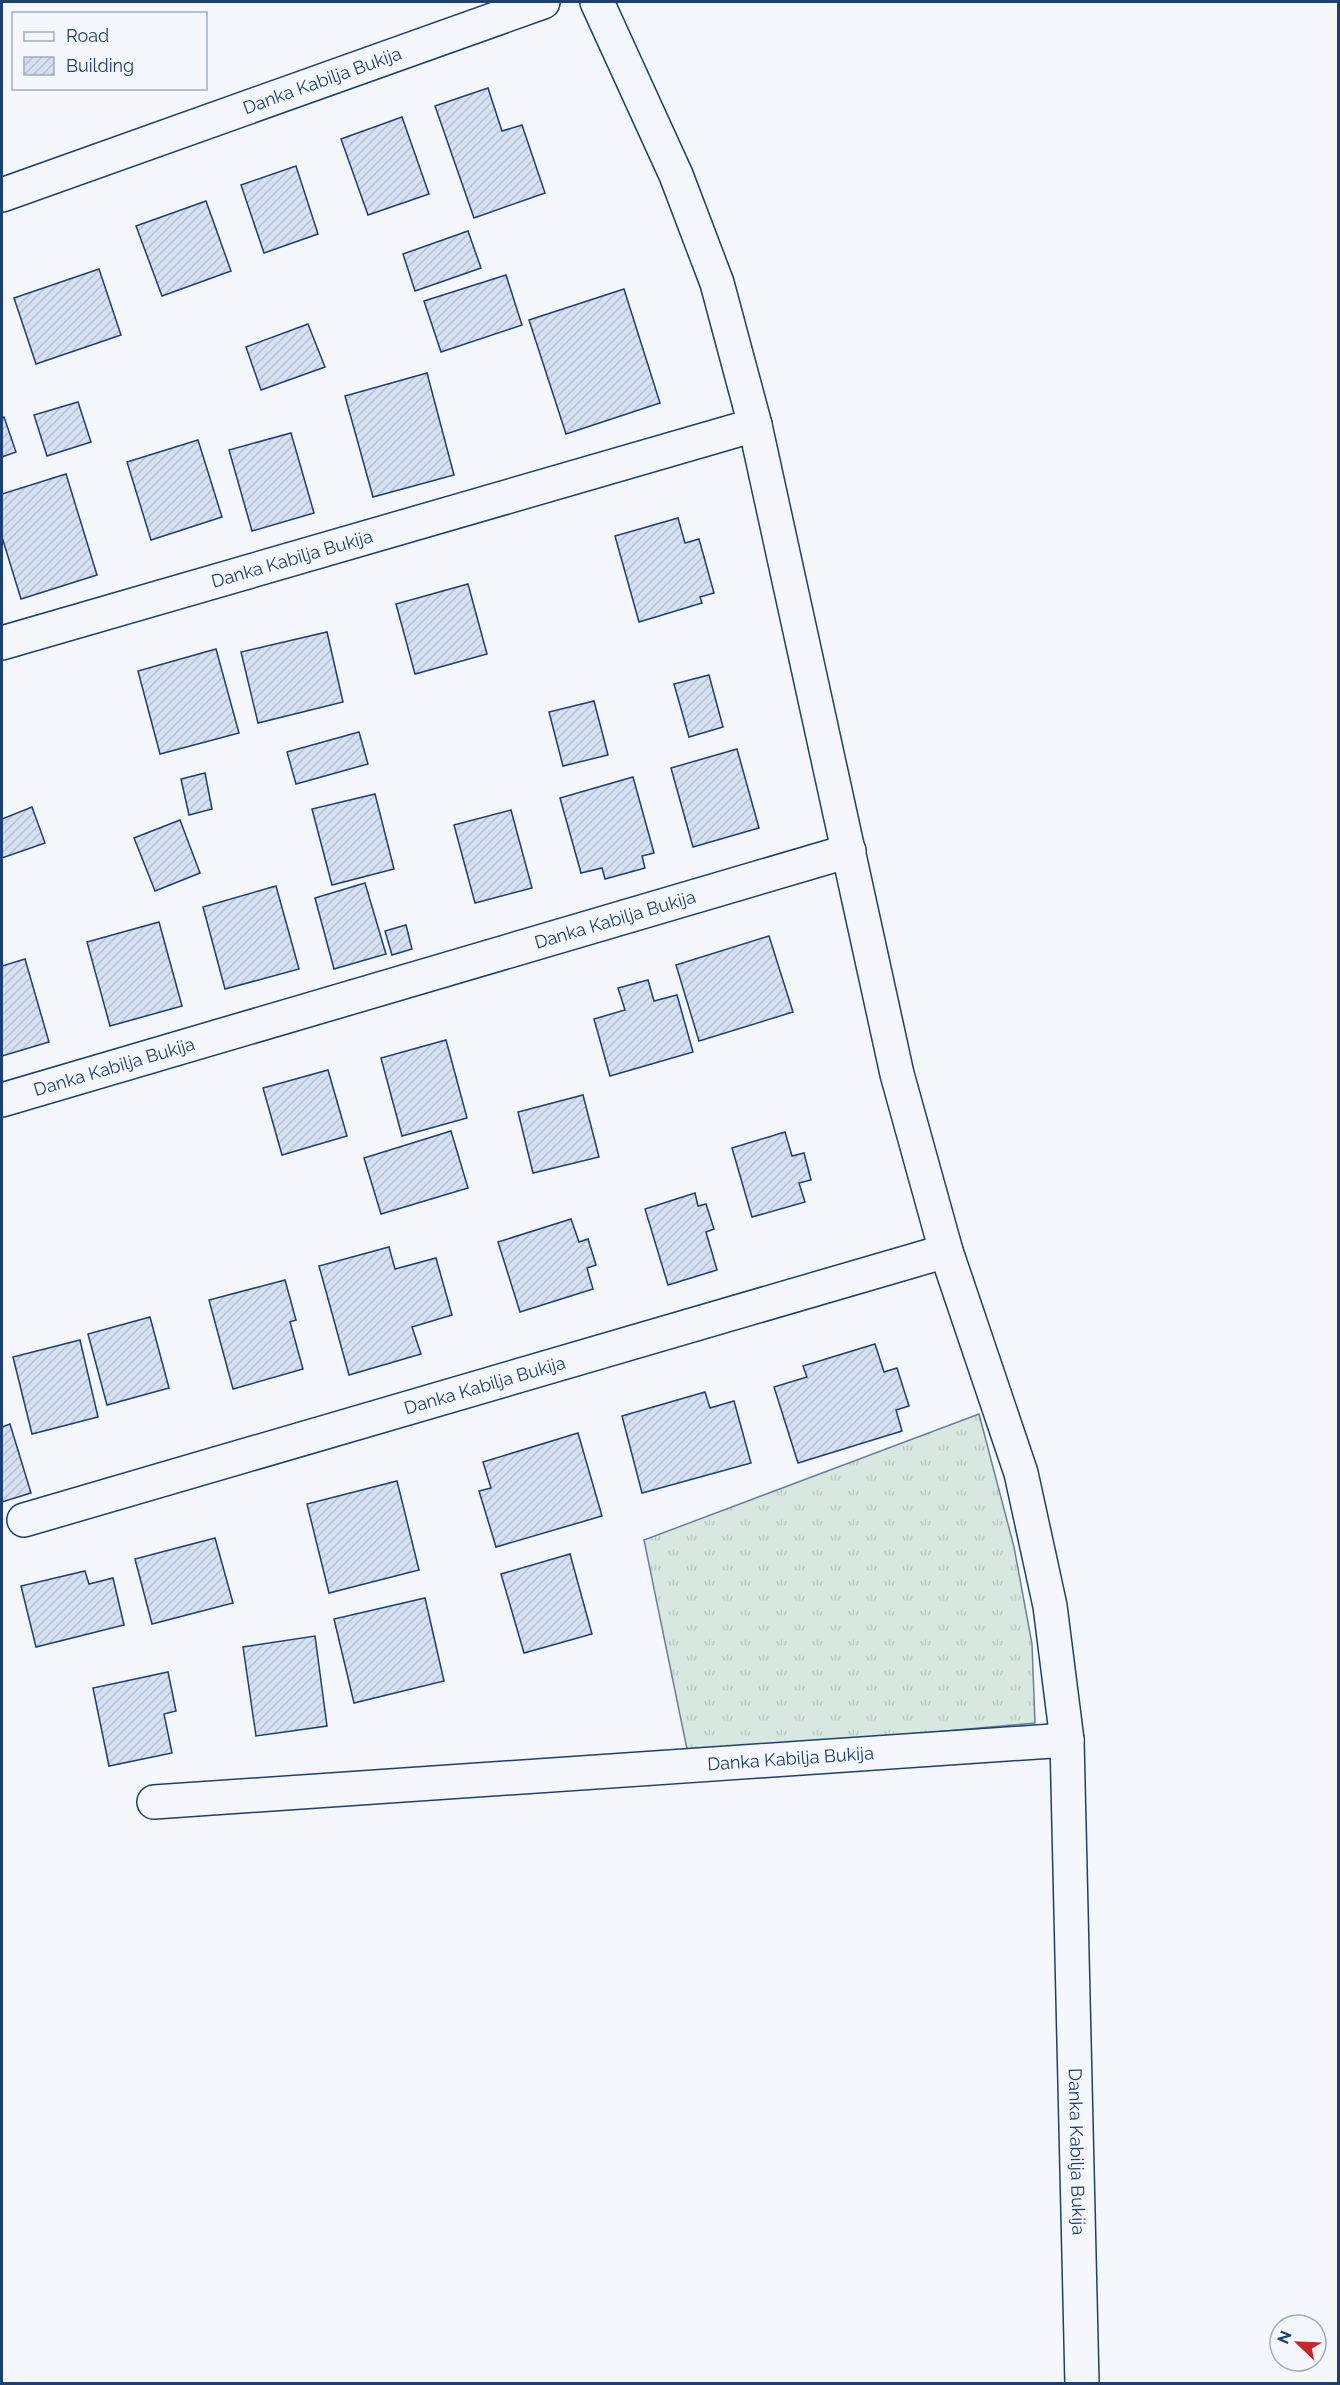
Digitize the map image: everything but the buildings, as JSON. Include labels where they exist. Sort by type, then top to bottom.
[{"type":"street","name":"Danka Kabilja Bukija","points":[[2,195],[543,2]]},
{"type":"street","name":"Danka Kabilja Bukija","points":[[597,2],[676,175],[717,283],[755,425],[897,1074],[946,1251],[1021,1473],[1050,1606],[1067,1740],[1082,2384]]},
{"type":"street","name":"Danka Kabilja Bukija","points":[[2,643],[755,425]]},
{"type":"street","name":"Danka Kabilja Bukija","points":[[2,1100],[849,851]]},
{"type":"street","name":"Danka Kabilja Bukija","points":[[24,1520],[946,1251]]},
{"type":"street","name":"Danka Kabilja Bukija","points":[[154,1802],[1067,1740]]},
{"type":"green space","points":[[979,1414],[1014,1547],[1032,1644],[1035,1723],[688,1754],[644,1540]]}]
